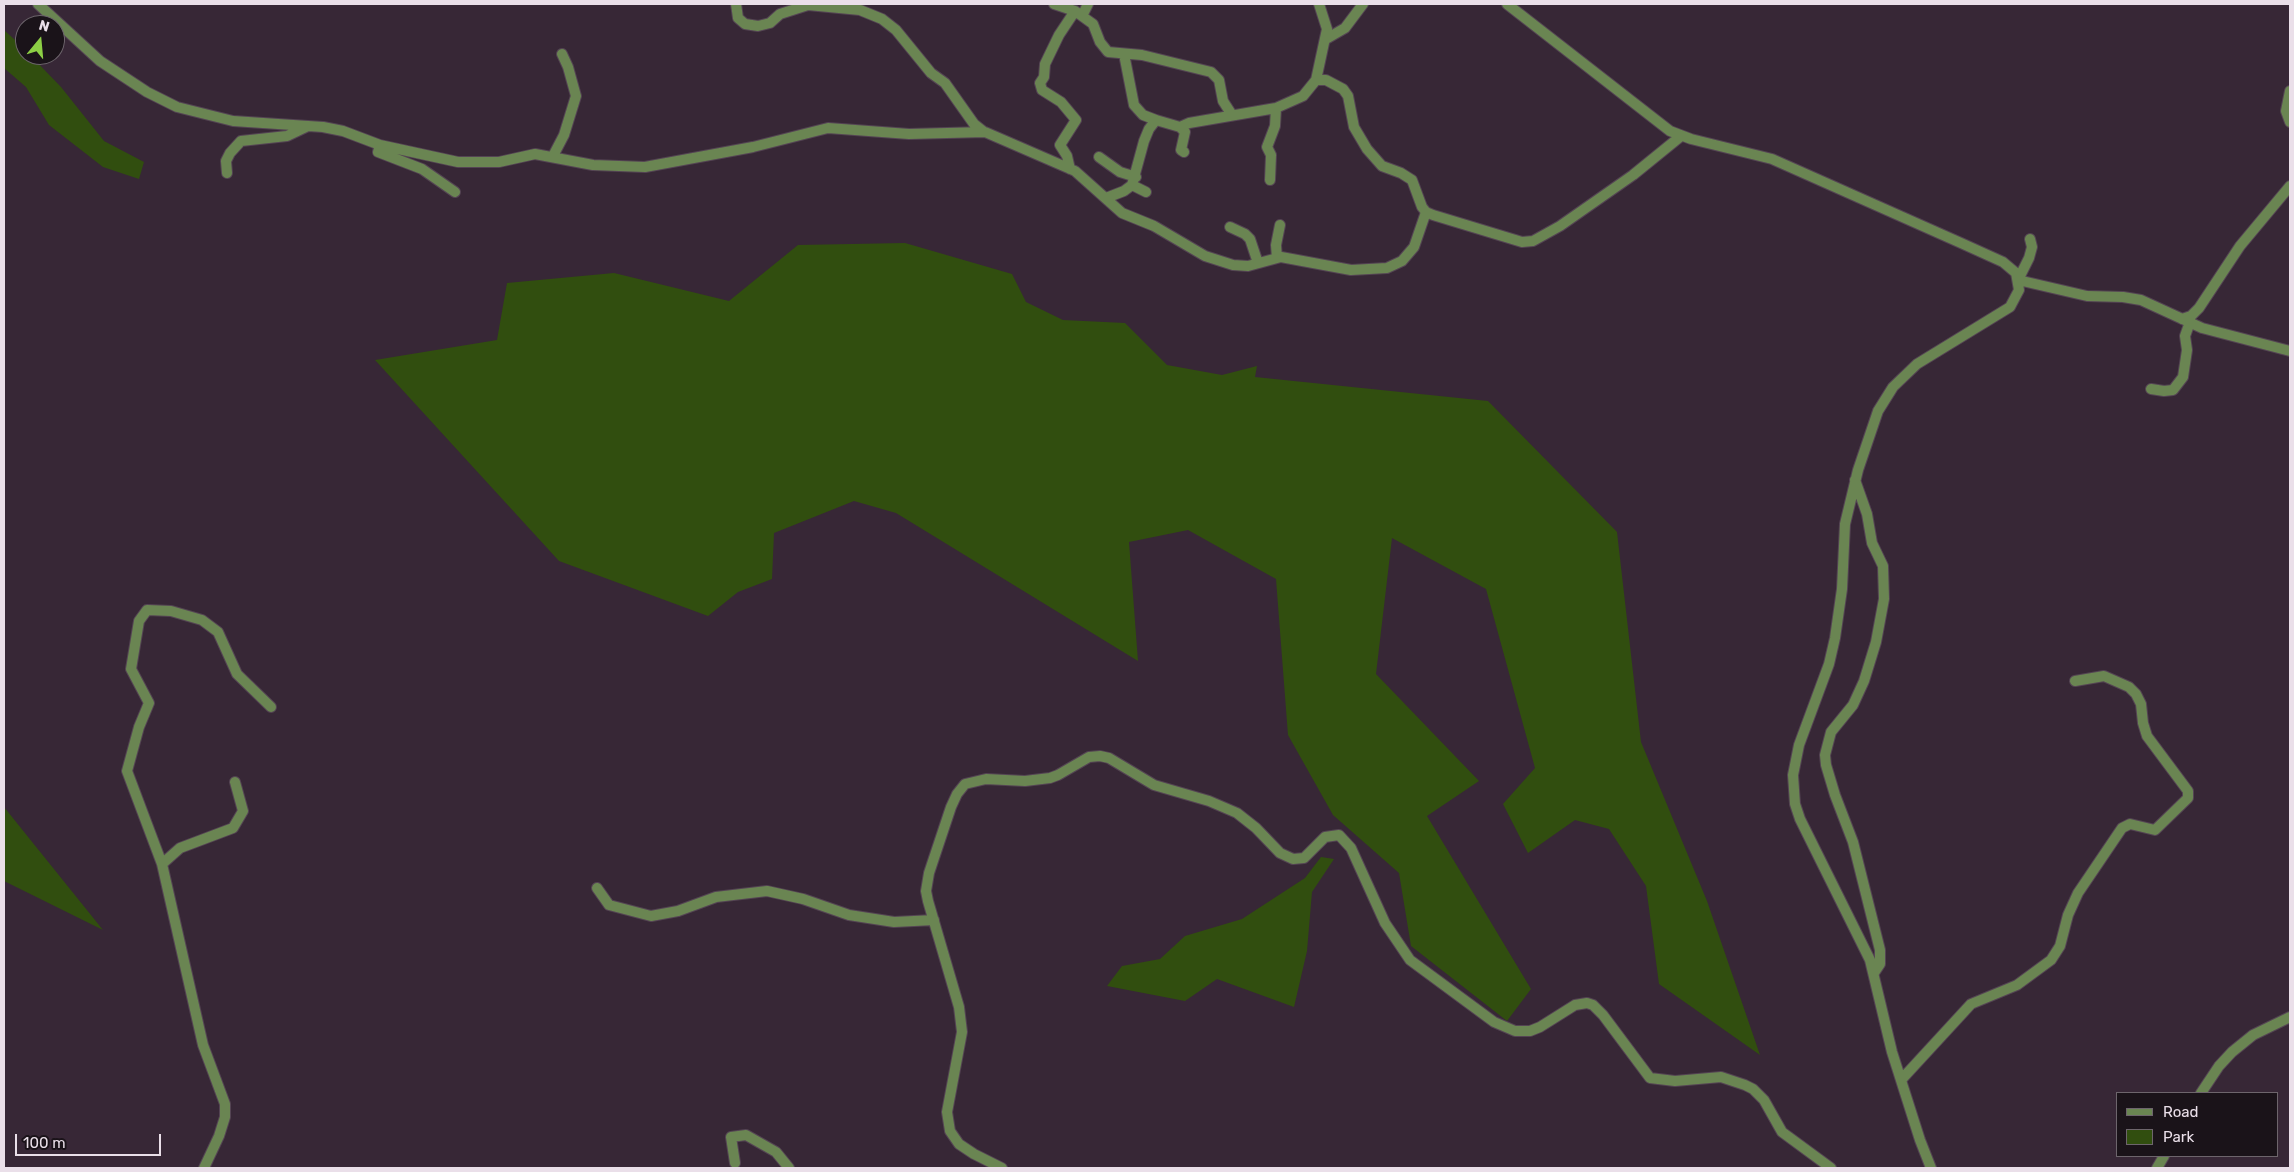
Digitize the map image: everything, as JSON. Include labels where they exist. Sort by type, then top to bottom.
[{"type":"street","points":[[38,4],[100,61],[162,100],[190,112],[233,121],[308,126],[343,131],[380,145],[473,163],[512,160],[535,154],[593,165],[645,167],[753,147],[828,128],[910,134],[985,132]]},
{"type":"street","points":[[736,4],[738,18],[745,24],[758,26],[770,23],[780,14],[808,4],[860,10],[882,19],[896,30],[932,73],[945,84],[974,124],[985,132],[1070,169],[1082,176],[1122,213],[1154,226],[1210,258],[1234,265],[1258,263],[1277,258],[1352,270],[1387,268],[1402,261],[1414,247],[1426,212],[1412,180],[1401,173],[1382,166],[1367,149],[1354,127],[1348,96],[1343,89],[1326,80],[1316,80]]},
{"type":"street","points":[[1054,4],[1078,13],[1093,24],[1104,48],[1114,54],[1142,55],[1211,72],[1219,80],[1223,101],[1232,115]]},
{"type":"street","points":[[1070,169],[1068,156],[1060,145],[1076,120],[1060,102],[1042,90],[1040,83],[1044,77],[1046,64],[1060,34],[1088,4]]},
{"type":"street","points":[[1124,54],[1134,105],[1143,115],[1156,120],[1180,126],[1276,108],[1303,96],[1316,80],[1327,28],[1319,4]]},
{"type":"street","points":[[1326,39],[1345,28],[1363,4]]},
{"type":"street","points":[[1507,4],[1595,71],[1658,123],[1681,136],[1772,159],[1996,258],[2013,270],[2018,280]]},
{"type":"street","points":[[553,156],[564,135],[576,96],[568,67],[562,54]]},
{"type":"street","points":[[2290,91],[2286,111],[2290,122]]},
{"type":"street","points":[[1270,180],[1271,155],[1267,147],[1275,126],[1276,108]]},
{"type":"street","points":[[1106,198],[1124,191],[1134,181],[1144,141],[1149,129],[1156,120]]},
{"type":"street","points":[[227,173],[226,161],[230,153],[241,141],[288,136],[302,131],[308,126]]},
{"type":"street","points":[[1180,126],[1185,132],[1181,150],[1184,152]]},
{"type":"street","points":[[1426,212],[1522,242],[1533,241],[1560,226],[1633,175],[1681,136]]},
{"type":"street","points":[[380,145],[378,152],[422,169],[454,192]]},
{"type":"street","points":[[1099,157],[1134,181],[1146,192]]},
{"type":"street","points":[[2186,320],[2200,308],[2240,246],[2290,186]]},
{"type":"street","points":[[1277,258],[1276,245],[1280,226]]},
{"type":"street","points":[[1230,227],[1245,234],[1250,239],[1258,263]]},
{"type":"street","points":[[1931,1168],[1901,1080],[1866,948],[1836,894],[1800,819],[1792,785],[1799,746],[1829,664],[1835,638],[1842,589],[1845,524],[1855,480],[1878,411],[1892,387],[1917,364],[2010,307],[2017,296],[2018,280],[2029,258],[2032,247],[2030,239]]},
{"type":"street","points":[[2018,280],[2087,296],[2123,297],[2141,300],[2186,320],[2238,338],[2290,351]]},
{"type":"street","points":[[2151,389],[2169,391],[2175,388],[2183,378],[2187,350],[2185,336],[2186,320]]},
{"type":"street","points":[[1855,480],[1865,505],[1872,543],[1882,566],[1884,599],[1876,642],[1864,681],[1853,705],[1830,732],[1825,755],[1833,788],[1854,842],[1880,950],[1880,964],[1874,973]]},
{"type":"street","points":[[204,1168],[222,1130],[225,1104],[203,1045],[162,864],[127,771],[139,727],[150,703],[130,669],[139,621],[148,610],[171,612],[202,620],[218,632],[237,674],[271,707]]},
{"type":"street","points":[[1901,1080],[1971,1004],[2017,985],[2051,960],[2060,946],[2078,893],[2124,826],[2130,824],[2155,830],[2188,798],[2188,791],[2147,736],[2143,723],[2141,704],[2136,694],[2122,683],[2104,676],[2075,681]]},
{"type":"street","points":[[1002,1168],[959,1144],[950,1132],[947,1112],[962,1032],[959,1007],[928,901],[926,884],[951,807],[960,788],[965,784],[986,779],[1025,781],[1050,778],[1089,757],[1108,758],[1154,785],[1209,801],[1237,813],[1256,828],[1280,853],[1293,859],[1304,858],[1325,837],[1339,835],[1351,848],[1385,923],[1410,960],[1494,1022],[1515,1031],[1530,1030],[1540,1027],[1575,1005],[1587,1003],[1593,1005],[1603,1014],[1650,1078],[1675,1081],[1721,1077],[1744,1084],[1753,1089],[1764,1100],[1782,1132],[1831,1168]]},
{"type":"street","points":[[162,864],[180,848],[234,828],[243,811],[235,782]]},
{"type":"street","points":[[597,888],[609,904],[651,916],[678,911],[716,897],[767,891],[803,899],[849,915],[894,922],[934,920]]},
{"type":"street","points":[[2202,1092],[2219,1066],[2232,1052],[2253,1035],[2290,1017]]},
{"type":"street","points":[[735,1163],[731,1137],[746,1135],[776,1152],[789,1168]]},
{"type":"street","points":[[2157,1168],[2163,1157]]},
{"type":"green space","points":[[4,30],[15,40],[15,65],[40,65],[61,87],[104,141],[144,162],[139,179],[103,167],[49,125],[26,87],[4,68]]},
{"type":"green space","points":[[905,243],[1012,274],[1026,302],[1063,320],[1125,323],[1167,365],[1222,375],[1257,366],[1255,377],[1488,401],[1617,532],[1641,742],[1707,901],[1760,1055],[1659,984],[1646,886],[1609,829],[1575,820],[1528,853],[1503,804],[1535,768],[1486,589],[1392,538],[1376,674],[1479,781],[1427,816],[1531,989],[1507,1021],[1411,946],[1399,873],[1333,815],[1288,735],[1276,579],[1188,530],[1129,542],[1138,661],[896,513],[854,501],[774,533],[772,579],[738,592],[708,616],[559,561],[375,360],[497,340],[507,283],[614,273],[729,301],[798,245]]},
{"type":"green space","points":[[4,807],[103,930],[4,881]]},
{"type":"green space","points":[[1321,857],[1334,859],[1312,892],[1307,951],[1294,1007],[1217,979],[1185,1001],[1107,986],[1122,966],[1160,959],[1185,936],[1242,919],[1305,878]]}]
